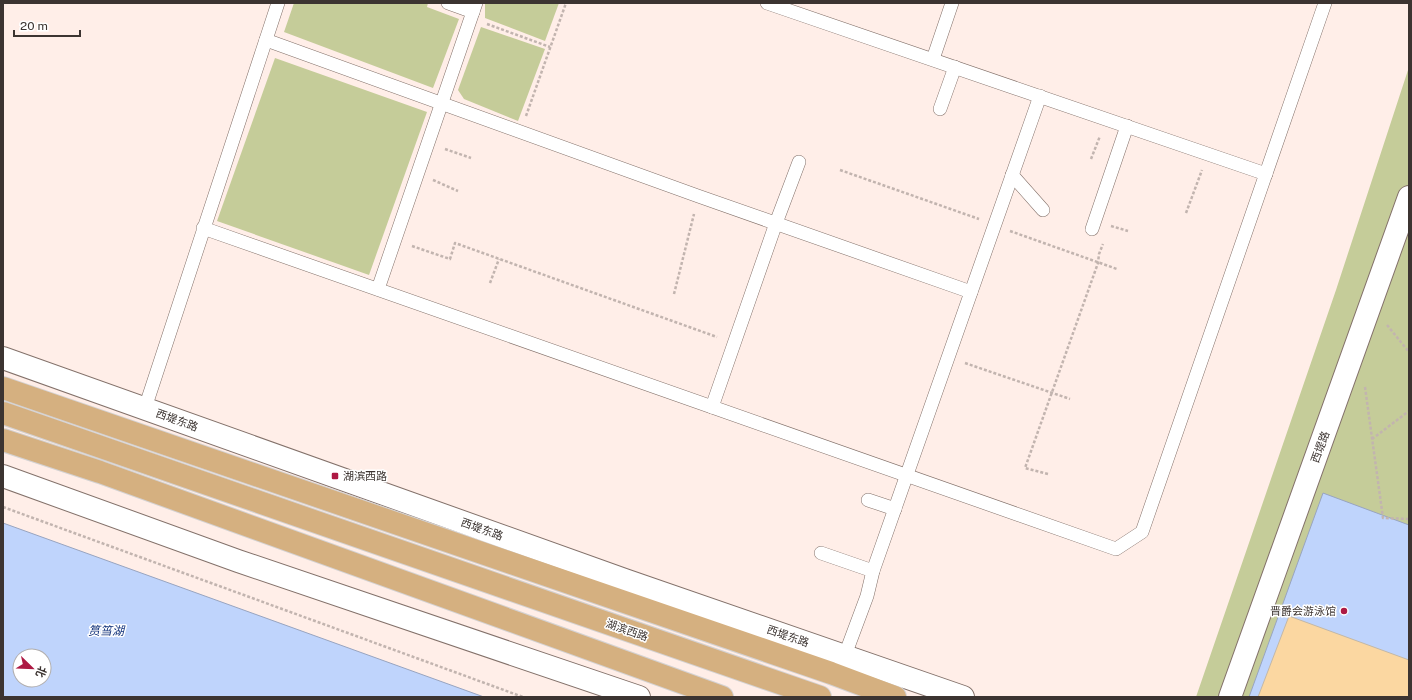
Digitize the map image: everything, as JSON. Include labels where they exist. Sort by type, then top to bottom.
[{"type":"main road","name":"西堤路","points":[[1230,697],[1409,197]]},
{"type":"main road","name":"西堤东路","points":[[3,358],[625,580],[963,697]]},
{"type":"main road","points":[[3,388],[771,652],[895,697]]},
{"type":"main road","name":"湖滨西路","points":[[3,413],[820,697]]},
{"type":"main road","points":[[129,432],[175,473]]},
{"type":"main road","points":[[3,440],[100,472],[722,697]]},
{"type":"main road","points":[[3,476],[238,561],[639,697]]},
{"type":"lane","points":[[145,408],[278,3]]},
{"type":"lane","points":[[378,289],[474,11],[448,3]]},
{"type":"lane","points":[[767,3],[786,6],[955,67],[1266,174]]},
{"type":"lane","points":[[933,59],[952,3]]},
{"type":"lane","points":[[203,228],[1116,549],[1142,532],[1325,3]]},
{"type":"lane","points":[[266,40],[698,196],[971,292]]},
{"type":"lane","points":[[940,109],[955,67]]},
{"type":"lane","points":[[845,655],[867,596],[873,571],[1040,96]]},
{"type":"lane","points":[[1092,229],[1127,126]]},
{"type":"lane","points":[[712,407],[776,223],[799,162]]},
{"type":"lane","points":[[1012,175],[1043,210]]},
{"type":"lane","points":[[868,500],[895,509]]},
{"type":"lane","points":[[821,553],[873,571]]},
{"type":"path","points":[[520,132],[566,3]]},
{"type":"path","points":[[474,11],[550,47]]},
{"type":"path","points":[[1091,159],[1107,119]]},
{"type":"path","points":[[428,144],[471,158]]},
{"type":"path","points":[[1097,145],[1118,154]]},
{"type":"path","points":[[1186,212],[1208,154]]},
{"type":"path","points":[[417,174],[458,191]]},
{"type":"path","points":[[674,294],[698,196]]},
{"type":"path","points":[[1109,226],[1128,231]]},
{"type":"path","points":[[395,239],[450,259],[455,243],[734,343]]},
{"type":"path","points":[[1048,474],[1025,468],[1098,263],[1099,254],[1104,240]]},
{"type":"path","points":[[490,283],[499,259]]},
{"type":"path","points":[[1371,305],[1409,352]]},
{"type":"path","points":[[948,357],[1070,399]]},
{"type":"path","points":[[1365,385],[1383,518],[1409,519]]},
{"type":"path","points":[[1372,439],[1409,411]]},
{"type":"path","points":[[3,507],[523,697]]},
{"type":"green space","points":[[294,3],[428,3],[427,7],[459,19],[433,88],[284,32]]},
{"type":"green space","points":[[485,3],[559,3],[545,41],[485,18]]},
{"type":"green space","points":[[481,27],[545,49],[518,121],[464,99],[458,90]]},
{"type":"green space","points":[[275,58],[427,112],[369,275],[217,221]]},
{"type":"green space","points":[[1409,67],[1409,697],[1196,697],[1336,290]]},
{"type":"water","name":"晋爵会游泳馆","points":[[1323,493],[1409,525],[1409,697],[1249,697]]},
{"type":"water","name":"筼筜湖","points":[[3,523],[484,697],[3,697]]},
{"type":"building","points":[[1289,616],[1409,660],[1409,697],[1258,697]]},
{"type":"place","name":"湖滨西路","points":[[335,476]]},
{"type":"place","name":"晋爵会游泳馆","points":[[1344,611]]}]
